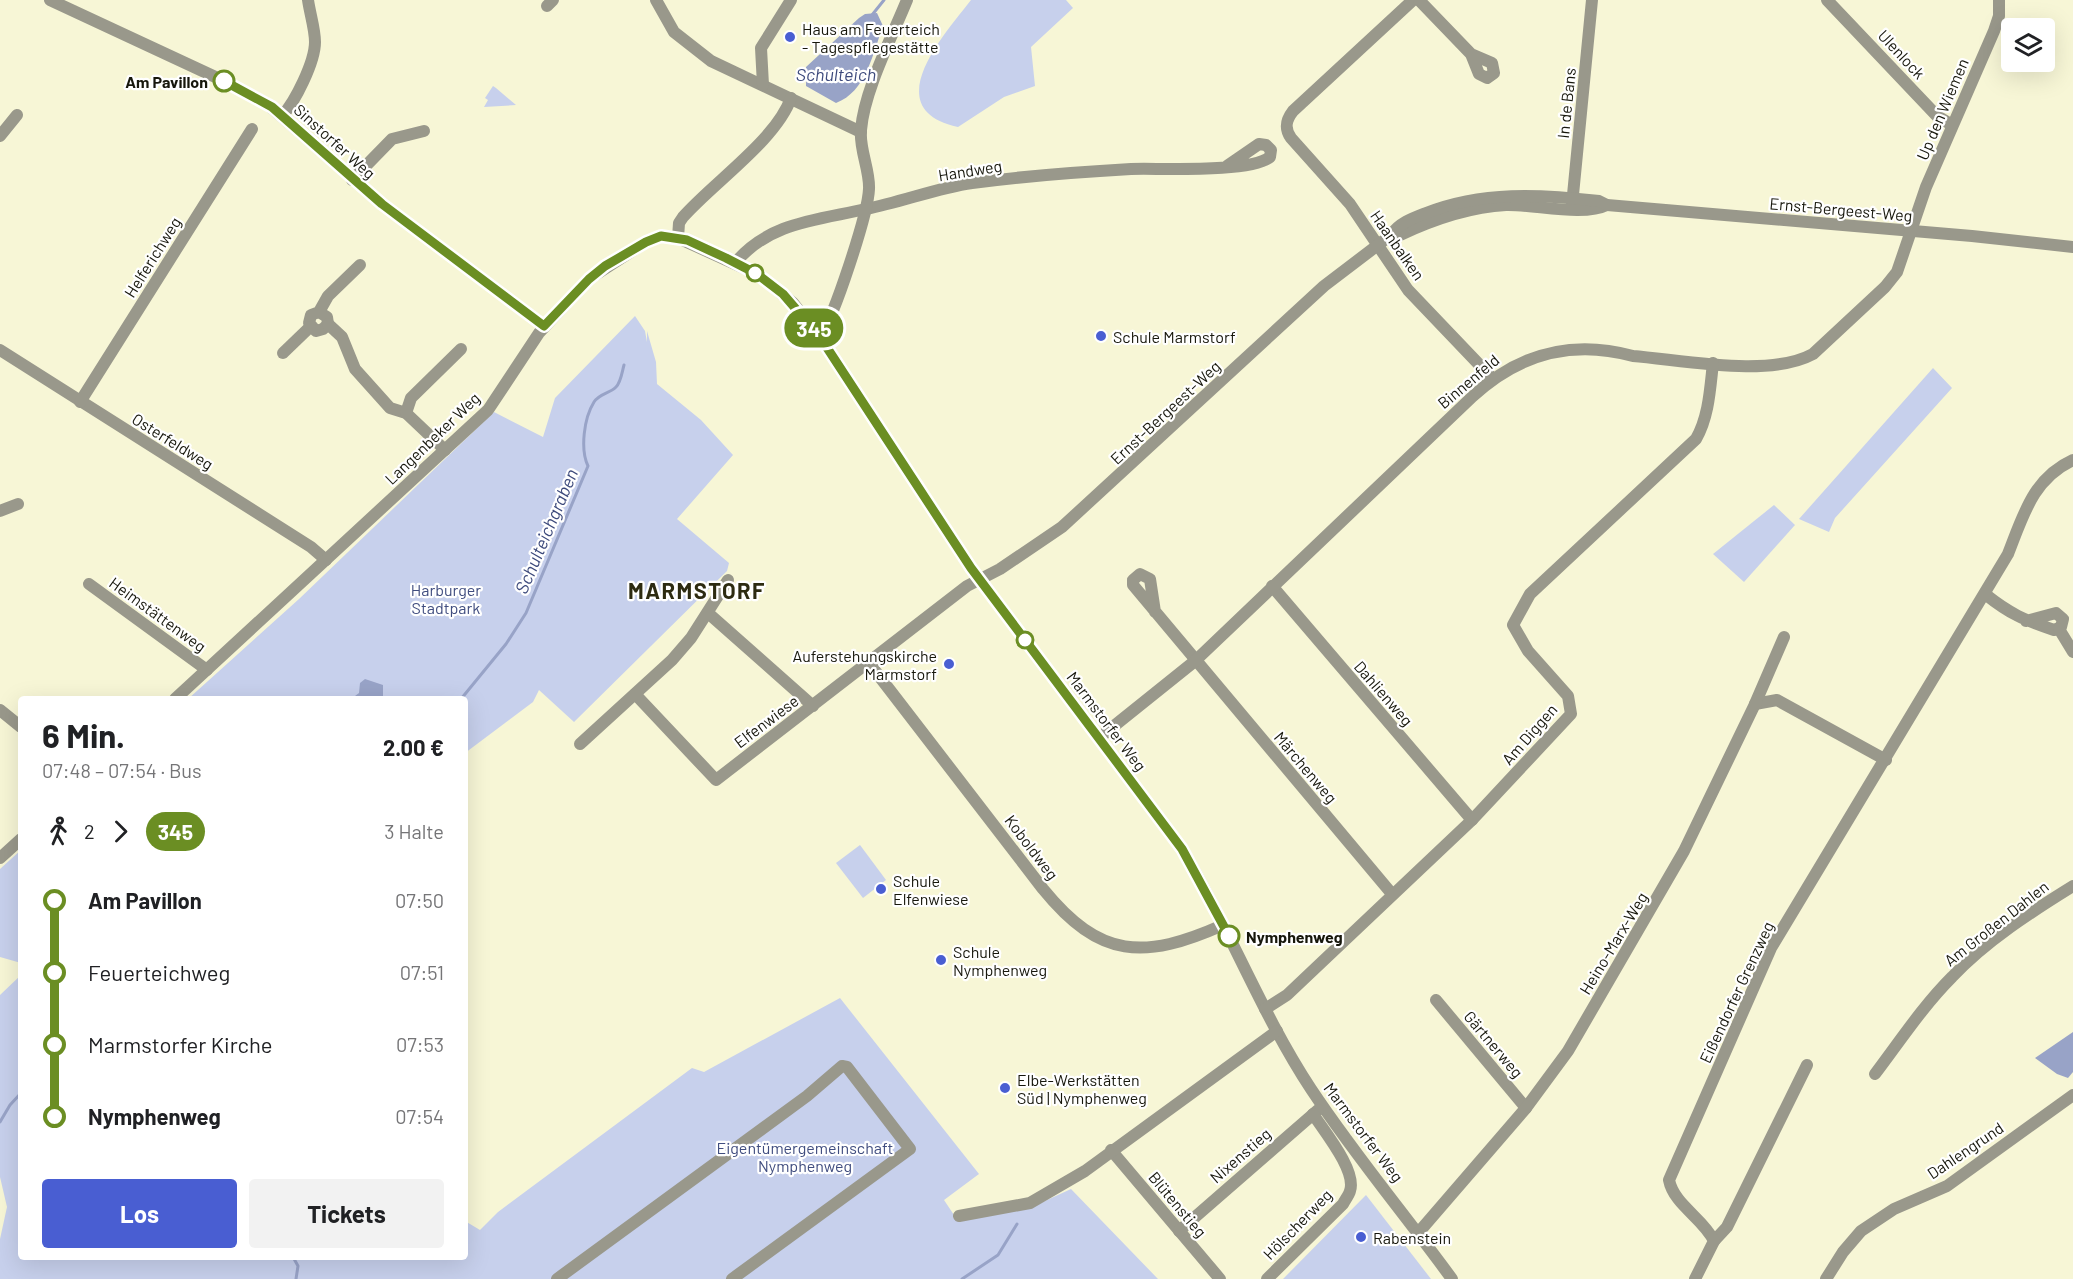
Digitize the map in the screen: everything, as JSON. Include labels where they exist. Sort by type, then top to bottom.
[{"type":"street","name":"Sinstorfer Weg","points":[[50,0],[243,90],[282,116],[352,180],[544,326]]},
{"type":"street","points":[[282,116],[291,105],[306,75],[315,44],[308,0]]},
{"type":"street","points":[[656,0],[674,32],[711,60],[861,132]]},
{"type":"street","points":[[763,85],[761,48],[791,0]]},
{"type":"street","points":[[820,337],[830,320],[866,209],[869,188],[861,132],[866,105],[907,0]]},
{"type":"street","name":"Haanbalken","points":[[1413,0],[1293,111],[1286,125],[1291,138],[1340,193],[1408,290],[1492,378]]},
{"type":"street","points":[[1419,0],[1471,54]]},
{"type":"street","name":"In de Bans","points":[[1572,203],[1592,0]]},
{"type":"street","name":"Up den Wiemen","points":[[1912,231],[1952,125],[1994,31],[1999,16],[1999,0]]},
{"type":"street","name":"Ulenlock","points":[[1825,1],[1937,116],[1952,125]]},
{"type":"street","points":[[678,238],[683,217],[769,132],[786,112],[791,98]]},
{"type":"street","points":[[0,136],[17,115]]},
{"type":"street","name":"Helferichweg","points":[[80,402],[252,129]]},
{"type":"street","points":[[352,180],[392,139],[424,131]]},
{"type":"street","name":"Handweg","points":[[735,263],[753,245],[798,222],[866,209],[970,184],[1132,169],[1227,166]]},
{"type":"street","name":"Ernst-Bergeest-Weg","points":[[980,581],[1062,527],[1324,286],[1377,243],[1391,235],[1396,227],[1419,216],[1470,200],[1504,196],[1572,203],[1599,201],[1607,205],[2073,247]]},
{"type":"street","name":"Binnenfeld","points":[[1099,738],[1195,661],[1492,378],[1536,356],[1561,351],[1617,351],[1633,356],[1786,366],[1814,354],[1890,283],[1897,272],[1912,231]]},
{"type":"street","name":"Langenbeker Weg","points":[[178,696],[488,410],[544,326],[589,279],[605,266],[650,240],[661,236],[678,238]]},
{"type":"street","name":"Marmstorfer Weg","points":[[678,238],[757,274],[783,294],[820,337],[980,581],[1182,849],[1276,1031],[1323,1105],[1452,1279]]},
{"type":"street","points":[[310,327],[309,319],[319,312],[328,296],[360,266]]},
{"type":"street","points":[[310,327],[320,331],[327,324],[327,317],[319,312]]},
{"type":"street","points":[[327,324],[342,337],[355,369],[390,408],[406,413],[445,450]]},
{"type":"street","points":[[283,352],[310,327]]},
{"type":"street","points":[[406,413],[411,398],[460,349]]},
{"type":"street","name":"Osterfeldweg","points":[[0,350],[294,536],[326,560]]},
{"type":"street","name":"Am Diggen","points":[[1265,1009],[1287,995],[1472,820],[1570,714],[1568,696],[1528,651],[1513,625],[1530,594],[1696,439],[1702,429],[1708,403],[1713,363]]},
{"type":"street","name":"Eißendorfer Grenzweg","points":[[1714,1241],[1710,1232],[1671,1190],[1669,1180],[1771,948],[1985,594],[2008,554],[2029,501],[2041,482],[2058,467],[2073,460]]},
{"type":"street","points":[[0,511],[18,504]]},
{"type":"street","points":[[580,744],[672,660],[708,613],[728,580]]},
{"type":"street","name":"Elfenwiese","points":[[635,694],[716,780],[967,586],[980,581]]},
{"type":"street","name":"Heimstättenweg","points":[[89,584],[207,670]]},
{"type":"street","name":"Dahlienweg","points":[[1272,586],[1472,820]]},
{"type":"street","points":[[1985,594],[2012,615],[2054,630],[2059,629],[2073,652]]},
{"type":"street","name":"Märchenweg","points":[[1155,612],[1392,894]]},
{"type":"street","points":[[708,613],[813,706]]},
{"type":"street","name":"Heino-Marx-Weg","points":[[1419,1232],[1526,1108],[1568,1051],[1655,904],[1755,704],[1784,637]]},
{"type":"street","name":"Koboldweg","points":[[869,663],[1061,912],[1083,930],[1119,945],[1143,948],[1185,942],[1223,925]]},
{"type":"street","points":[[1755,704],[1777,700],[1886,760]]},
{"type":"street","points":[[0,710],[18,725]]},
{"type":"street","points":[[0,858],[18,842]]},
{"type":"street","name":"Am Großen Dahlen","points":[[1875,1074],[1922,1011],[1953,975],[2004,934],[2073,886]]},
{"type":"street","name":"Gärtnerweg","points":[[1436,1000],[1526,1108]]},
{"type":"street","points":[[959,1216],[1030,1203],[1085,1171],[1276,1031]]},
{"type":"street","points":[[1695,1279],[1714,1241],[1726,1227],[1808,1065]]},
{"type":"street","points":[[557,1279],[807,1096],[842,1066],[847,1067],[910,1149],[732,1279]]},
{"type":"street","name":"Dahlengrund","points":[[1826,1279],[1843,1252],[1861,1231],[1894,1209],[1947,1186],[2073,1095]]},
{"type":"street","name":"Nixenstieg","points":[[1179,1231],[1323,1105]]},
{"type":"street","name":"Marmstorfer Weg","points":[[1312,1114],[1347,1167],[1351,1179],[1350,1191]]},
{"type":"street","name":"Blütenstieg","points":[[1111,1150],[1220,1279]]},
{"type":"street","name":"Hölscherweg","points":[[1267,1279],[1343,1204],[1350,1191]]},
{"type":"green space","points":[[971,0],[1066,0],[1073,8],[1031,47],[1035,86],[1004,97],[958,127],[934,118],[922,105],[919,88],[933,51]]},
{"type":"green space","points":[[493,86],[516,105],[484,107],[488,100],[485,98]]},
{"type":"green space","name":"Harburger Stadtpark","points":[[635,316],[645,331],[647,342],[647,331],[656,362],[657,384],[701,420],[733,455],[677,519],[729,563],[727,571],[574,722],[539,690],[533,702],[468,751],[468,696],[191,696],[299,599],[494,412],[543,437],[555,398]]},
{"type":"green space","points":[[1933,368],[1952,388],[1835,518],[1829,532],[1799,519]]},
{"type":"green space","points":[[1774,505],[1795,525],[1744,582],[1713,554]]},
{"type":"green space","points":[[860,845],[886,880],[863,898],[836,863]]},
{"type":"green space","points":[[18,853],[18,962],[0,957],[0,869]]},
{"type":"green space","name":"Eigentümergemeinschaft Nymphenweg","points":[[18,978],[18,1260],[468,1260],[468,1223],[480,1230],[498,1212],[692,1068],[704,1072],[840,998],[979,1174],[944,1200],[954,1215],[1034,1206],[1071,1189],[1158,1279],[0,1279],[0,1239],[7,1207],[0,1177],[0,995]]},
{"type":"green space","name":"Rabenstein","points":[[1366,1195],[1431,1279],[1283,1279]]},
{"type":"water","name":"Schulteich","points":[[877,13],[883,26],[872,59],[855,90],[836,103],[806,86],[806,67],[859,18],[865,14]]},
{"type":"water","points":[[365,679],[383,685],[383,696],[355,696],[359,693],[360,683]]},
{"type":"water","points":[[2073,1032],[2073,1072],[2068,1078],[2057,1074],[2035,1058]]},
{"type":"waterway","name":"Schulteichgraben","points":[[872,15],[884,0]]},
{"type":"waterway","name":"Schulteichgraben","points":[[463,696],[506,644],[526,613],[588,466],[584,442],[591,409],[596,399],[618,385],[624,365]]},
{"type":"waterway","points":[[0,1122],[18,1096]]},
{"type":"waterway","points":[[962,1279],[998,1255],[1017,1224]]},
{"type":"waterway","points":[[295,1260],[298,1266],[296,1279]]},
{"type":"bus line","name":"345","points":[[224,81],[272,107],[352,180],[544,326],[589,279],[605,266],[661,236],[687,240],[726,258],[757,274],[783,294],[820,337],[971,568],[1182,849],[1229,936]]},
{"type":"place","name":"Haus am Feuerteich - Tagespflegestätte","points":[[790,37]]},
{"type":"place","name":"Am Pavillon","points":[[224,81]]},
{"type":"place","name":"Schule Marmstorf","points":[[1101,336]]},
{"type":"place","name":"Auferstehungskirche Marmstorf","points":[[949,664]]},
{"type":"place","name":"Schule Elfenwiese","points":[[881,889]]},
{"type":"place","name":"Nymphenweg","points":[[1229,936]]},
{"type":"place","name":"Schule Nymphenweg","points":[[941,960]]},
{"type":"place","name":"Elbe-Werkstätten Süd | Nymphenweg","points":[[1005,1088]]},
{"type":"place","name":"Rabenstein","points":[[1361,1237]]},
{"type":"district","name":"MARMSTORF","points":[[697,590]]}]
